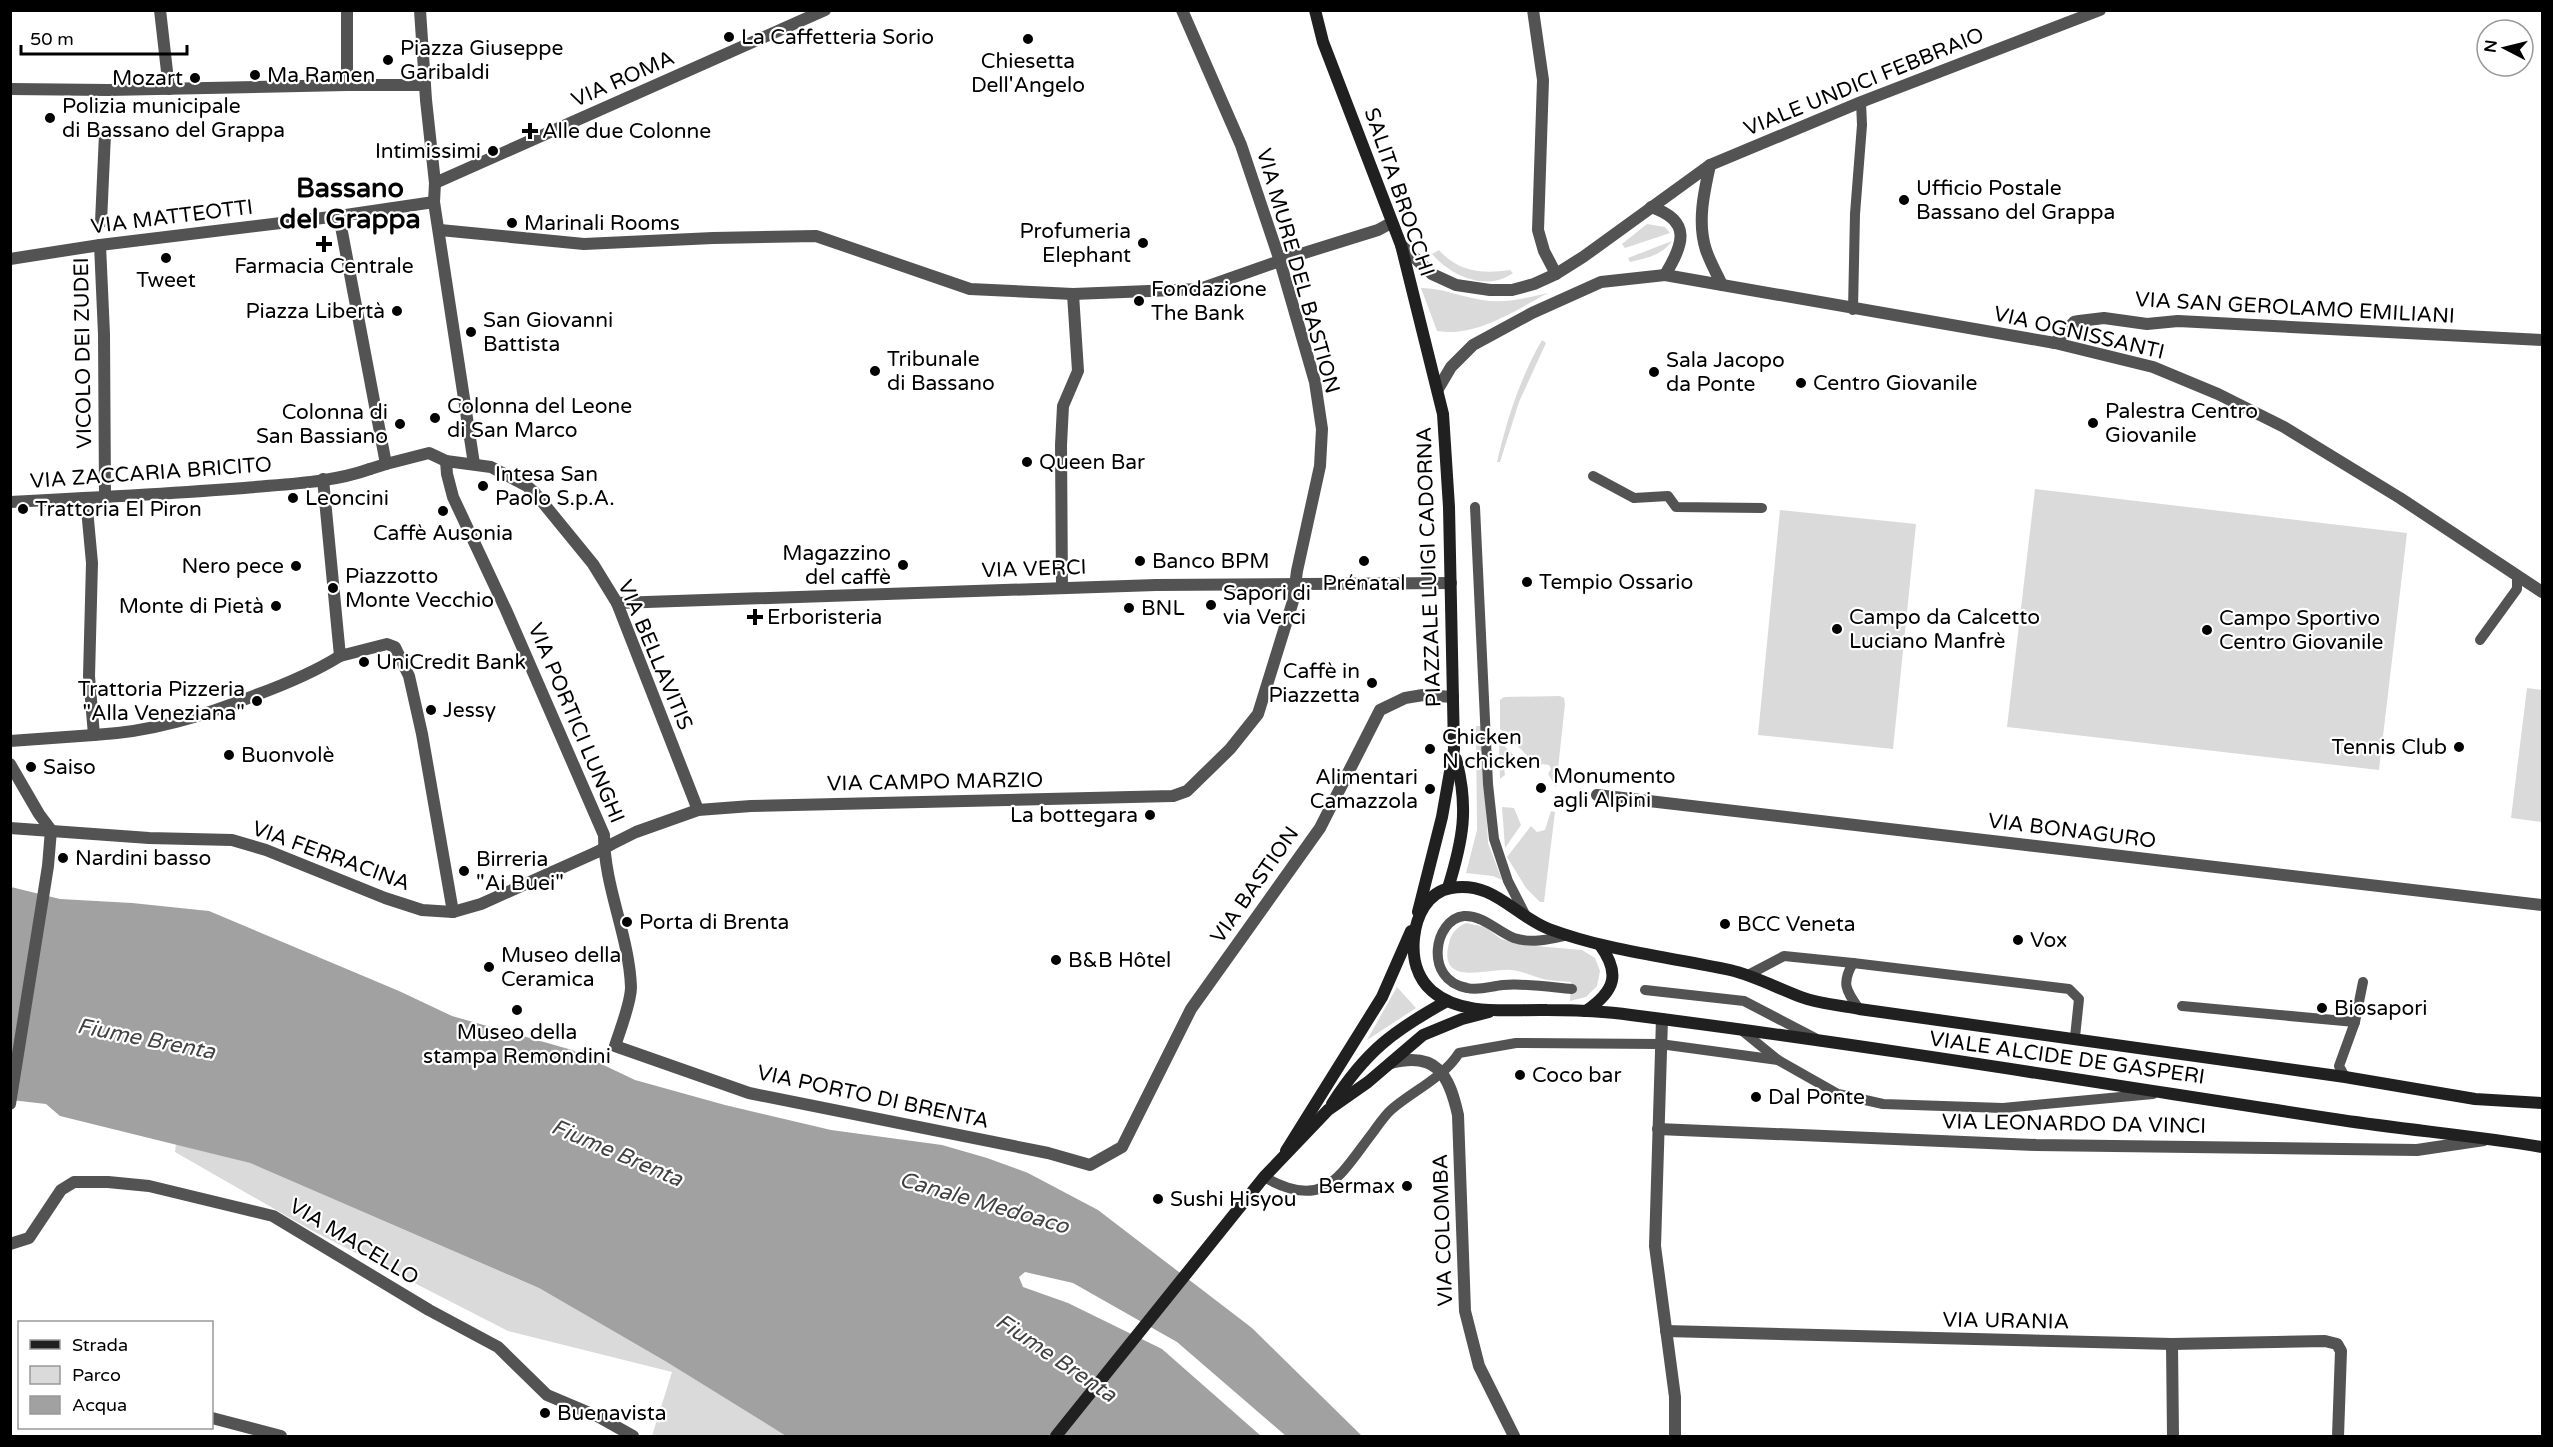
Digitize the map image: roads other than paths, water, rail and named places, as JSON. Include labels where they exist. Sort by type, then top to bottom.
[{"type":"main road","name":"SALITA BROCCHI","points":[[1316,10],[1323,42],[1401,245],[1438,389]]},
{"type":"main road","name":"PIAZZALE LUIGI CADORNA","points":[[1438,389],[1445,443],[1451,583],[1454,749],[1442,817],[1418,915],[1413,954],[1422,982],[1447,1001],[1496,1010],[1586,1011]]},
{"type":"main road","name":"PIAZZALE LUIGI CADORNA","points":[[1448,888],[1463,834],[1462,779],[1454,749]]},
{"type":"main road","points":[[1286,1151],[1382,997],[1418,915],[1436,896],[1448,888],[1480,889],[1496,894],[1527,918],[1545,928],[1600,945],[1610,962],[1613,978],[1608,993],[1586,1011]]},
{"type":"main road","name":"VIALE ALCIDE DE GASPERI","points":[[1600,945],[1748,975],[1806,999],[1859,1009],[2075,1037],[2345,1077],[2475,1099],[2542,1103]]},
{"type":"main road","points":[[1328,1110],[1351,1075],[1378,1045],[1414,1019],[1447,1001]]},
{"type":"main road","points":[[1056,1437],[1206,1246],[1286,1151],[1328,1110],[1391,1063],[1423,1035],[1462,1019],[1496,1010]]},
{"type":"main road","name":"VIALE ALCIDE DE GASPERI","points":[[1586,1011],[1819,1040],[2346,1121],[2542,1146]]},
{"type":"street","points":[[160,10],[169,89]]},
{"type":"street","points":[[347,10],[347,86]]},
{"type":"street","points":[[340,656],[323,479],[358,474],[429,453],[446,461],[474,464],[434,202],[435,183],[420,10]]},
{"type":"street","name":"VIA ROMA","points":[[435,183],[825,10]]},
{"type":"street","name":"VIA MURE DEL BASTION","points":[[1173,796],[1187,791],[1230,749],[1258,714],[1293,601],[1320,466],[1322,429],[1315,382],[1280,261],[1241,145],[1182,10]]},
{"type":"street","points":[[1533,10],[1543,80],[1538,230],[1556,274]]},
{"type":"street","name":"VIALE UNDICI FEBBRAIO","points":[[1401,245],[1432,274],[1456,285],[1490,290],[1512,290],[1534,284],[1556,274],[1710,165],[1861,102],[2100,10]]},
{"type":"street","points":[[10,89],[425,85]]},
{"type":"street","points":[[101,222],[105,134]]},
{"type":"street","points":[[1710,165],[1703,202],[1702,231],[1706,250],[1722,285]]},
{"type":"street","points":[[386,464],[339,216],[434,202]]},
{"type":"street","points":[[1651,207],[1668,214],[1676,221],[1682,236],[1681,244],[1665,275]]},
{"type":"street","name":"VIA MATTEOTTI","points":[[10,259],[100,245],[339,216]]},
{"type":"street","points":[[440,230],[584,244],[816,236],[970,289],[1073,294],[1200,289],[1378,230],[1391,223]]},
{"type":"street","name":"VICOLO DEI ZUDEI","points":[[100,245],[104,334],[105,497]]},
{"type":"street","name":"VIA OGNISSANTI","points":[[1438,389],[1451,368],[1473,345],[1532,313],[1601,282],[1665,275],[1853,310],[2055,343],[2153,367],[2218,394],[2294,433],[2400,498],[2542,592]]},
{"type":"street","points":[[1062,588],[1063,406],[1078,371],[1073,294]]},
{"type":"street","name":"VIA SAN GEROLAMO EMILIANI","points":[[2055,343],[2074,322],[2104,318],[2148,324],[2190,322],[2542,340]]},
{"type":"street","name":"VIA PORTICI LUNGHI","points":[[446,461],[453,497],[525,652],[604,835],[604,855],[625,949],[631,989],[615,1046]]},
{"type":"street","name":"VIA BELLAVITIS","points":[[474,464],[502,472],[535,493],[593,564],[617,603],[698,810]]},
{"type":"street","name":"VIA ZACCARIA BRICITO","points":[[10,502],[294,484],[323,479]]},
{"type":"street","points":[[86,498],[92,563],[88,676],[94,735]]},
{"type":"street","name":"VIA VERCI","points":[[617,603],[1062,588],[1451,583]]},
{"type":"street","points":[[10,741],[126,733],[157,728],[216,711],[315,673],[340,656],[387,644],[395,647],[409,676],[422,734],[453,912]]},
{"type":"street","name":"VIA BASTION","points":[[1122,1147],[1191,1010],[1320,828],[1380,710],[1406,698],[1423,695],[1454,697]]},
{"type":"street","points":[[10,764],[51,830],[48,866],[10,1104]]},
{"type":"street","name":"VIA BONAGURO","points":[[1597,795],[2542,906]]},
{"type":"street","name":"VIA CAMPO MARZIO","points":[[597,852],[636,832],[698,810],[751,806],[1173,796]]},
{"type":"street","name":"VIA FERRACINA","points":[[10,828],[232,840],[266,850],[385,898],[422,910],[453,912],[481,904],[597,852]]},
{"type":"street","points":[[1662,1019],[1655,1246],[1676,1397],[1675,1437]]},
{"type":"street","name":"VIA PORTO DI BRENTA","points":[[615,1046],[749,1093],[1048,1153],[1090,1165],[1122,1147]]},
{"type":"street","points":[[1391,1063],[1408,1058],[1425,1060],[1442,1070]]},
{"type":"street","name":"VIA COLOMBA","points":[[1442,1070],[1453,1092],[1458,1115],[1465,1311],[1479,1366],[1514,1437]]},
{"type":"street","name":"VIA LEONARDO DA VINCI","points":[[1658,1129],[2036,1145],[2417,1150],[2488,1139]]},
{"type":"street","name":"VIA MACELLO","points":[[10,1244],[29,1238],[61,1190],[74,1182],[98,1181],[149,1186],[273,1216],[429,1310],[498,1347],[547,1395],[599,1417],[633,1437]]},
{"type":"street","name":"VIA URANIA","points":[[1666,1331],[2172,1344],[2325,1341],[2337,1344],[2341,1351],[2338,1437]]},
{"type":"street","points":[[2172,1344],[2173,1437]]},
{"type":"street","points":[[213,1418],[281,1437]]},
{"type":"lane","points":[[1853,310],[1855,214],[1862,125],[1861,102]]},
{"type":"lane","points":[[1593,476],[1634,498],[1668,496],[1676,507],[1762,508]]},
{"type":"lane","points":[[1475,507],[1488,784],[1494,839],[1508,881],[1527,918]]},
{"type":"lane","points":[[2480,640],[2517,589],[2517,576]]},
{"type":"lane","points":[[1568,935],[1536,942],[1514,938],[1478,919],[1464,916],[1453,921],[1443,932],[1436,952],[1440,971],[1453,984],[1468,989],[1485,989],[1504,985],[1572,989]]},
{"type":"lane","points":[[1748,975],[1784,956],[2069,989],[2079,999],[2075,1037]]},
{"type":"lane","points":[[1853,963],[1846,975],[1846,990],[1859,1009]]},
{"type":"lane","points":[[2345,1077],[2339,1066],[2355,1023],[2363,982]]},
{"type":"lane","points":[[1645,990],[1744,1001],[1819,1040]]},
{"type":"lane","points":[[2182,1006],[2355,1023]]},
{"type":"lane","points":[[1740,1029],[1778,1060],[1839,1094],[1883,1104],[2003,1108],[2164,1092]]},
{"type":"lane","points":[[1264,1177],[1285,1189],[1298,1191],[1322,1188],[1336,1179],[1390,1111],[1455,1060],[1459,1053],[1516,1043],[1660,1044],[1778,1060]]},
{"type":"water","points":[[11,887],[60,899],[209,911],[399,991],[452,1016],[572,1050],[635,1080],[725,1105],[831,1130],[942,1145],[1028,1173],[1098,1210],[1252,1328],[1362,1436],[1286,1436],[1177,1342],[1073,1283],[1025,1272],[1019,1277],[1023,1287],[1068,1303],[1162,1349],[1261,1436],[786,1436],[665,1361],[539,1288],[250,1163],[60,1116],[46,1104],[11,1100]]},
{"type":"place","name":"La Caffetteria Sorio","points":[[729,37]]},
{"type":"place","name":"Chiesetta Dell'Angelo","points":[[1028,39]]},
{"type":"place","name":"Piazza Giuseppe Garibaldi","points":[[388,60]]},
{"type":"place","name":"Ma Ramen","points":[[255,75]]},
{"type":"place","name":"Mozart","points":[[195,78]]},
{"type":"place","name":"Polizia municipale di Bassano del Grappa","points":[[50,118]]},
{"type":"place","name":"Alle due Colonne","points":[[530,131]]},
{"type":"place","name":"Intimissimi","points":[[493,151]]},
{"type":"place","name":"Ufficio Postale Bassano del Grappa","points":[[1904,200]]},
{"type":"place","name":"Marinali Rooms","points":[[512,223]]},
{"type":"place","name":"Profumeria Elephant","points":[[1143,243]]},
{"type":"place","name":"Farmacia Centrale","points":[[324,244]]},
{"type":"place","name":"Tweet","points":[[166,258]]},
{"type":"place","name":"Fondazione The Bank","points":[[1139,301]]},
{"type":"place","name":"Piazza Libertà","points":[[397,311]]},
{"type":"place","name":"San Giovanni Battista","points":[[471,332]]},
{"type":"place","name":"Tribunale di Bassano","points":[[875,371]]},
{"type":"place","name":"Sala Jacopo da Ponte","points":[[1654,372]]},
{"type":"place","name":"Centro Giovanile","points":[[1801,383]]},
{"type":"place","name":"Colonna del Leone di San Marco","points":[[435,418]]},
{"type":"place","name":"Palestra Centro Giovanile","points":[[2093,423]]},
{"type":"place","name":"Colonna di San Bassiano","points":[[400,424]]},
{"type":"place","name":"Queen Bar","points":[[1027,462]]},
{"type":"place","name":"Intesa San Paolo S.p.A.","points":[[483,486]]},
{"type":"place","name":"Leoncini","points":[[293,498]]},
{"type":"place","name":"Trattoria El Piron","points":[[23,509]]},
{"type":"place","name":"Caffè Ausonia","points":[[443,511]]},
{"type":"place","name":"Banco BPM","points":[[1140,561]]},
{"type":"place","name":"Prénatal","points":[[1364,561]]},
{"type":"place","name":"Magazzino del caffè","points":[[903,565]]},
{"type":"place","name":"Nero pece","points":[[296,566]]},
{"type":"place","name":"Tempio Ossario","points":[[1527,582]]},
{"type":"place","name":"Piazzotto Monte Vecchio","points":[[333,588]]},
{"type":"place","name":"Sapori di via Verci","points":[[1211,605]]},
{"type":"place","name":"Monte di Pietà","points":[[276,606]]},
{"type":"place","name":"BNL","points":[[1129,608]]},
{"type":"place","name":"Erboristeria","points":[[755,617]]},
{"type":"place","name":"Campo da Calcetto Luciano Manfrè","points":[[1837,629]]},
{"type":"place","name":"Campo Sportivo Centro Giovanile","points":[[2207,630]]},
{"type":"place","name":"UniCredit Bank","points":[[364,662]]},
{"type":"place","name":"Caffè in Piazzetta","points":[[1372,683]]},
{"type":"place","name":"Trattoria Pizzeria \"Alla Veneziana\"","points":[[257,701]]},
{"type":"place","name":"Jessy","points":[[431,710]]},
{"type":"place","name":"Tennis Club","points":[[2459,747]]},
{"type":"place","name":"Chicken N chicken","points":[[1430,749]]},
{"type":"place","name":"Buonvolè","points":[[229,755]]},
{"type":"place","name":"Saiso","points":[[31,767]]},
{"type":"place","name":"Monumento agli Alpini","points":[[1541,788]]},
{"type":"place","name":"Alimentari Camazzola","points":[[1430,789]]},
{"type":"place","name":"La bottegara","points":[[1150,815]]},
{"type":"place","name":"Nardini basso","points":[[63,858]]},
{"type":"place","name":"Birreria \"Ai Buei\"","points":[[464,871]]},
{"type":"place","name":"Porta di Brenta","points":[[627,922]]},
{"type":"place","name":"BCC Veneta","points":[[1725,924]]},
{"type":"place","name":"Vox","points":[[2018,940]]},
{"type":"place","name":"B&B Hôtel","points":[[1056,960]]},
{"type":"place","name":"Museo della Ceramica","points":[[489,967]]},
{"type":"place","name":"Biosapori","points":[[2322,1008]]},
{"type":"place","name":"Museo della stampa Remondini","points":[[517,1010]]},
{"type":"place","name":"Coco bar","points":[[1520,1075]]},
{"type":"place","name":"Dal Ponte","points":[[1756,1097]]},
{"type":"place","name":"Bermax","points":[[1407,1186]]},
{"type":"place","name":"Sushi Hisyou","points":[[1158,1199]]},
{"type":"place","name":"Buenavista","points":[[545,1413]]},
{"type":"district","name":"Bassano del Grappa","points":[[350,204]]},
{"type":"water label","name":"Fiume Brenta","points":[[146,1039]]},
{"type":"water label","name":"Fiume Brenta","points":[[617,1153]]},
{"type":"water label","name":"Canale Medoaco","points":[[984,1203]]},
{"type":"water label","name":"Fiume Brenta","points":[[1056,1358]]}]
